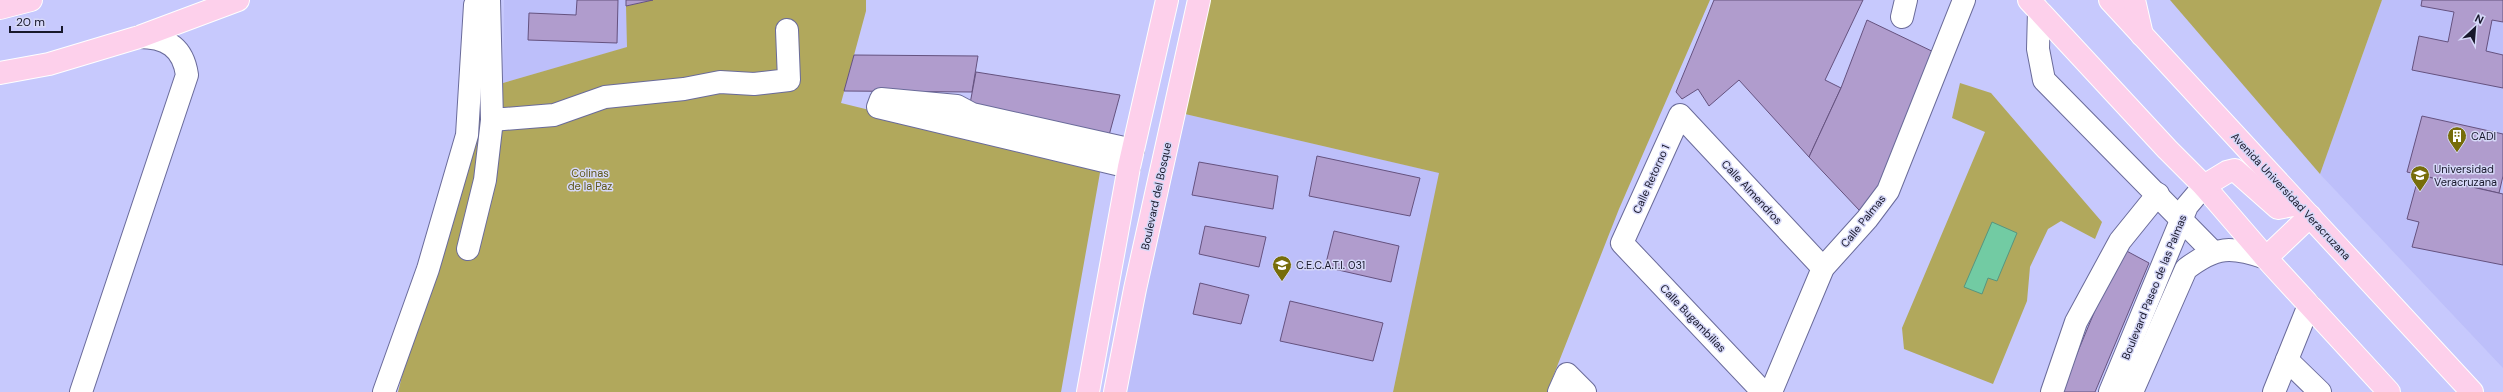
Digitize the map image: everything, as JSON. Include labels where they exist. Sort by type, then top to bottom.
[{"type":"main road","points":[[0,8],[31,0]]},
{"type":"main road","points":[[0,73],[49,64],[139,37],[238,0]]},
{"type":"main road","points":[[1088,392],[1131,159],[1167,0]]},
{"type":"main road","name":"Boulevard del Bosque","points":[[1115,392],[1135,289],[1199,0]]},
{"type":"main road","name":"Avenida Universidad Veracruzana","points":[[2110,0],[2472,392]]},
{"type":"main road","points":[[2134,0],[2142,35]]},
{"type":"main road","points":[[2034,6],[2161,143],[2204,186],[2266,258],[2389,392]]},
{"type":"main road","points":[[2204,186],[2227,172],[2235,170],[2278,208],[2304,210]]},
{"type":"main road","points":[[2266,258],[2304,210]]},
{"type":"street","points":[[384,392],[428,269],[467,135],[475,0]]},
{"type":"street","points":[[468,249],[485,180],[492,120],[489,0]]},
{"type":"street","name":"Calle Palmas","points":[[1771,392],[1823,268],[1867,219],[1888,191],[1964,0]]},
{"type":"street","points":[[2034,6],[2038,49],[2044,80],[2158,194],[2181,220],[2213,252]]},
{"type":"street","points":[[492,120],[554,115],[605,97],[684,89],[720,82],[754,84],[789,80],[787,30]]},
{"type":"street","points":[[81,392],[187,75],[185,61],[177,50],[166,42],[153,37],[139,37]]},
{"type":"street","name":"Calle Almendros","points":[[1680,115],[1823,268]]},
{"type":"street","name":"Calle Retorno 1","points":[[1622,243],[1680,115]]},
{"type":"street","points":[[997,128],[1131,159]]},
{"type":"street","name":"Boulevard Paseo de las Palmas","points":[[2110,392],[2187,206],[2204,186]]},
{"type":"street","points":[[2052,392],[2080,315],[2120,241],[2158,194]]},
{"type":"street","name":"Calle Bugambilias","points":[[1622,243],[1763,392]]},
{"type":"street","name":"Boulevard Paseo de las Palmas","points":[[2132,392],[2186,269],[2202,256],[2228,249],[2246,251],[2266,258]]},
{"type":"street","points":[[2274,392],[2309,305]]},
{"type":"street","points":[[2287,360],[2320,392]]},
{"type":"street","points":[[1563,383],[1585,392]]},
{"type":"shaded area","points":[[504,0],[626,0],[628,47],[503,83]]},
{"type":"shaded area","name":"Universidad Veracruzana","points":[[2382,0],[2503,0],[2503,368],[2320,174]]},
{"type":"shaded area","name":"C.E.C.A.T.I. 031","points":[[1185,114],[1440,173],[1393,392],[1124,392]]},
{"type":"shaded area","points":[[1992,222],[2017,233],[1997,281],[1988,278],[1982,294],[1964,287]]},
{"type":"green space","name":"Colinas de la Paz","points":[[653,0],[866,0],[866,11],[841,103],[1101,167],[1061,392],[398,392],[433,253],[472,78],[503,83],[627,47],[626,6]]},
{"type":"green space","points":[[1210,0],[1710,0],[1619,209],[1547,392],[1393,392],[1439,173],[1185,114]]},
{"type":"green space","points":[[2170,0],[2382,0],[2320,174]]},
{"type":"green space","points":[[1960,83],[1991,93],[2102,222],[2095,239],[2061,221],[2048,229],[2030,267],[2027,301],[1993,384],[1904,349],[1902,328],[1985,132],[1952,118]]},
{"type":"building","points":[[577,0],[618,0],[617,43],[528,40],[529,13],[576,15]]},
{"type":"building","points":[[626,0],[653,0],[626,6]]},
{"type":"building","points":[[1714,0],[1863,0],[1825,80],[1841,88],[1809,157],[1739,80],[1709,106],[1698,89],[1682,99],[1676,92]]},
{"type":"building","points":[[2422,0],[2503,0],[2503,22],[2492,20],[2486,51],[2503,55],[2503,88],[2412,70],[2419,36],[2448,42],[2454,12],[2421,6]]},
{"type":"building","points":[[1867,20],[1940,55],[1884,187],[1859,210],[1809,157],[1841,88]]},
{"type":"building","points":[[854,55],[978,56],[972,92],[844,91]]},
{"type":"building","points":[[976,72],[1120,95],[1108,139],[969,109]]},
{"type":"building","name":"CADI","points":[[2422,116],[2503,134],[2503,176],[2499,193],[2407,172]]},
{"type":"building","points":[[1317,156],[1420,178],[1410,216],[1309,196]]},
{"type":"building","points":[[1199,162],[1278,176],[1273,209],[1192,195]]},
{"type":"building","points":[[2419,175],[2503,194],[2503,265],[2412,247],[2419,222],[2407,219]]},
{"type":"building","points":[[1205,226],[1266,237],[1259,267],[1199,254]]},
{"type":"building","points":[[1334,231],[1399,246],[1391,282],[1325,267]]},
{"type":"building","points":[[2121,248],[2149,263],[2095,392],[2061,392]]},
{"type":"building","points":[[1200,283],[1249,295],[1241,324],[1193,314]]},
{"type":"building","points":[[1290,301],[1383,323],[1373,361],[1280,341]]},
{"type":"place","name":"CADI","points":[[2457,153]]},
{"type":"place","name":"Universidad Veracruzana","points":[[2420,192]]},
{"type":"place","name":"C.E.C.A.T.I. 031","points":[[1282,282]]}]
